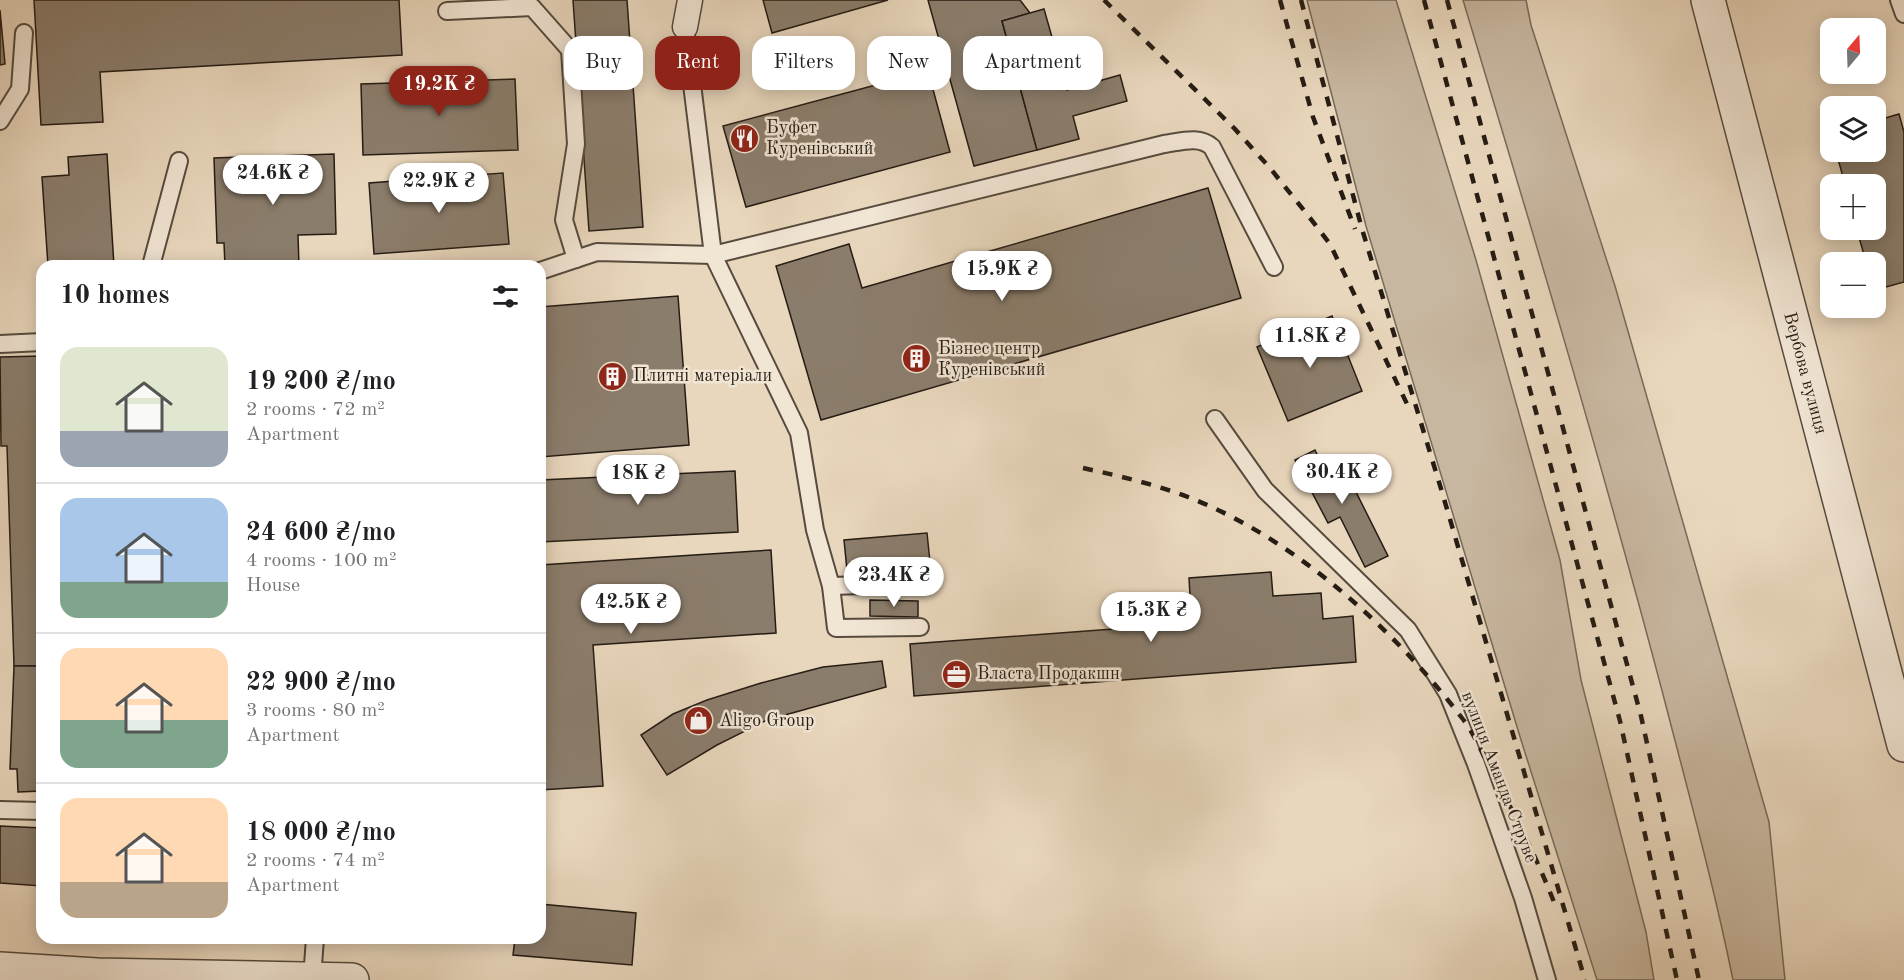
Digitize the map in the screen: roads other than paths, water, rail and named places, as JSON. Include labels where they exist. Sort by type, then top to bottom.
[{"type":"street","points":[[685,27],[690,0]]},
{"type":"street","name":"Вербова вулиця","points":[[1708,0],[1904,745]]},
{"type":"street","points":[[0,969],[97,978],[352,980]]},
{"type":"lane","points":[[1899,0],[1904,14]]},
{"type":"lane","points":[[447,11],[532,7],[570,50],[576,144],[564,220],[576,259]]},
{"type":"lane","points":[[685,27],[712,255],[799,433],[814,530],[831,586],[836,628],[920,627]]},
{"type":"lane","points":[[0,121],[20,89],[24,33]]},
{"type":"lane","points":[[546,269],[597,252],[712,255],[1164,144],[1194,140],[1206,141],[1212,147],[1274,267]]},
{"type":"lane","points":[[153,260],[179,161]]},
{"type":"lane","points":[[0,344],[36,342]]},
{"type":"lane","name":"вулиця Аманда Струве","points":[[1215,419],[1264,490],[1408,630],[1448,694],[1476,764],[1511,864],[1547,980]]},
{"type":"lane","points":[[831,586],[898,584]]},
{"type":"lane","points":[[0,810],[36,812]]},
{"type":"lane","points":[[312,979],[315,944]]},
{"type":"railway","points":[[1104,0],[1234,128],[1270,168],[1330,244],[1408,406]]},
{"type":"railway","points":[[1280,0],[1313,117],[1355,229]]},
{"type":"railway","points":[[1301,0],[1362,229],[1442,492],[1585,980]]},
{"type":"railway","points":[[1424,0],[1620,721],[1677,980]]},
{"type":"railway","points":[[1447,0],[1641,716],[1699,980]]},
{"type":"railway","points":[[1083,468],[1162,488],[1227,515],[1266,536],[1303,561],[1373,620],[1435,685],[1470,730],[1526,839],[1557,910]]},
{"type":"place","name":"Буфет Куренівський","points":[[745,138]]},
{"type":"place","name":"Бізнес центр Куренівський","points":[[917,359]]},
{"type":"place","name":"Плитні матеріали","points":[[612,376]]},
{"type":"place","name":"Власта Продакшн","points":[[956,674]]},
{"type":"place","name":"Aligo Group","points":[[698,721]]}]
